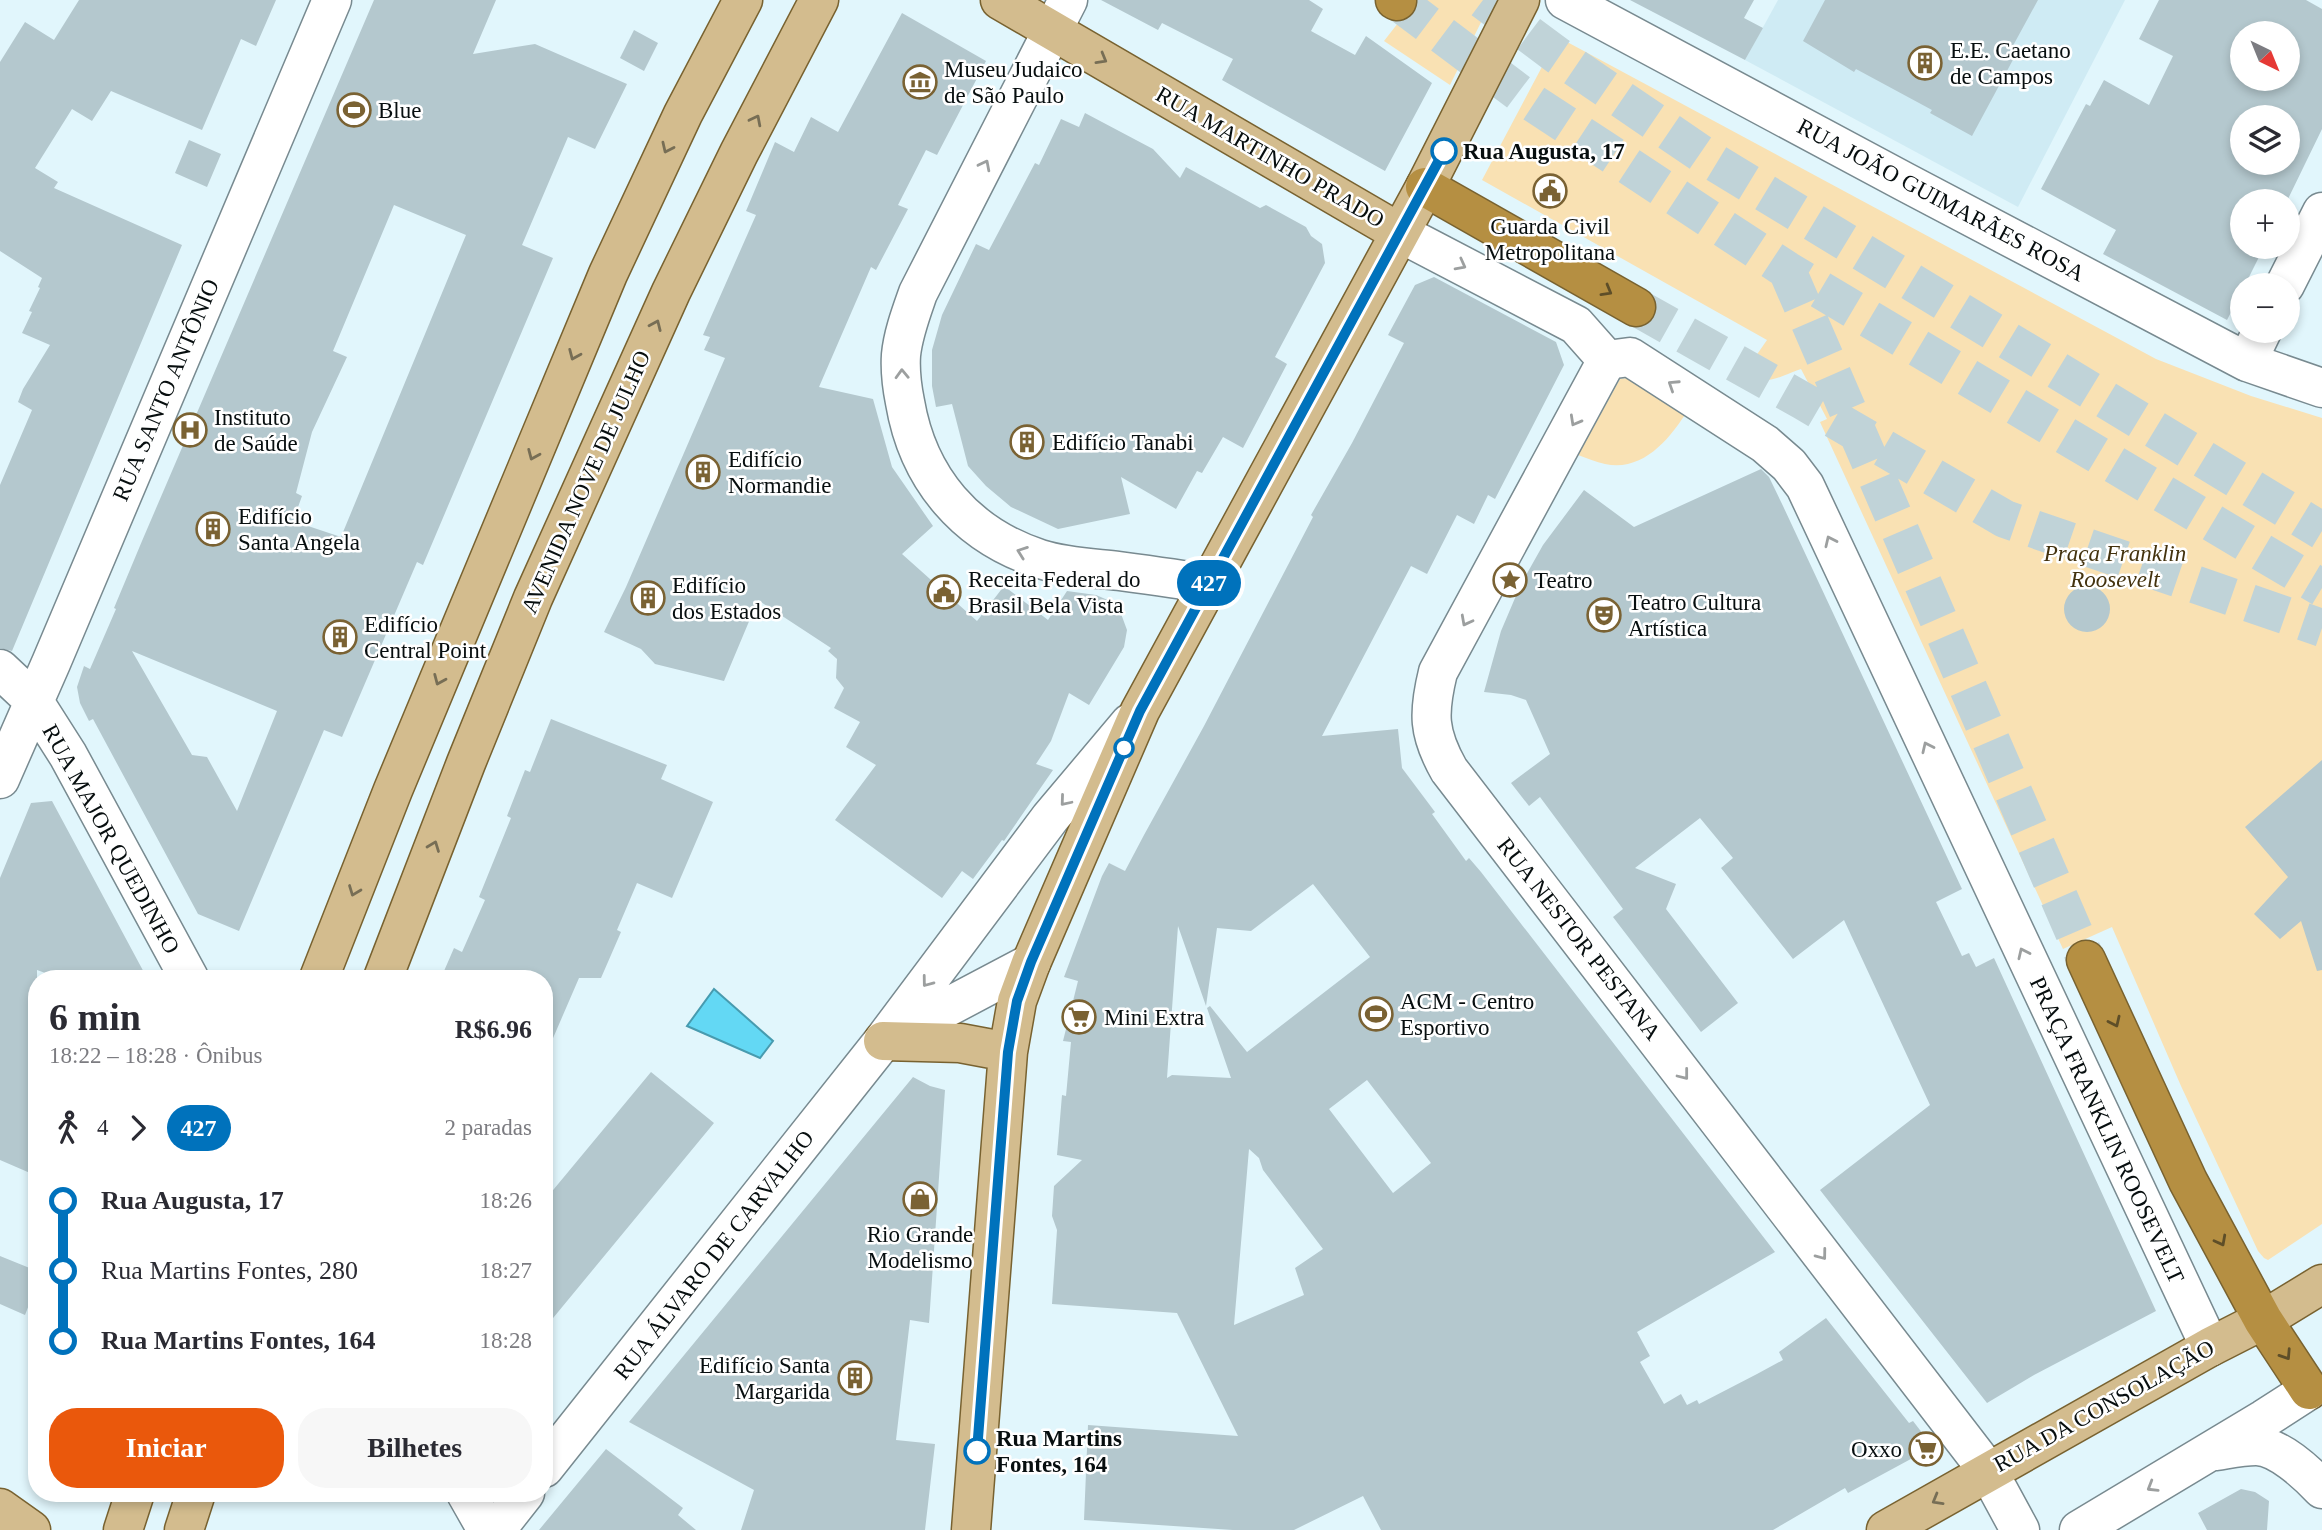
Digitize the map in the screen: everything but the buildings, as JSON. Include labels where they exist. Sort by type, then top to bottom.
[{"type":"highway","points":[[1425,187],[1636,307]]},
{"type":"highway","points":[[2086,960],[2188,1181],[2263,1320],[2315,1384]]},
{"type":"main road","points":[[322,970],[393,790],[608,274],[684,114],[743,0]]},
{"type":"main road","name":"AVENIDA NOVE DE JULHO","points":[[386,970],[466,763],[539,585],[671,292],[739,153],[819,0]]},
{"type":"main road","name":"RUA MARTINHO PRADO","points":[[1000,0],[1061,15],[1400,233]]},
{"type":"main road","points":[[971,1530],[1008,1052],[1017,1001],[1031,962],[1140,711],[1425,187],[1520,0]]},
{"type":"main road","points":[[883,1041],[960,1043],[1008,1052]]},
{"type":"main road","name":"RUA DA CONSOLAÇÃO","points":[[1886,1530],[2210,1347],[2263,1320],[2322,1284]]},
{"type":"main road","points":[[123,1530],[132,1502]]},
{"type":"main road","points":[[184,1530],[193,1502]]},
{"type":"main road","points":[[0,1508],[32,1530]]},
{"type":"street","name":"RUA SANTO ANTÔNIO","points":[[0,779],[332,0]]},
{"type":"street","name":"RUA JOÃO GUIMARÃES ROSA","points":[[1565,0],[1905,182],[2254,346],[2322,388]]},
{"type":"street","points":[[1061,15],[918,293],[901,355],[902,386],[908,420],[922,460],[937,485],[964,516],[1009,547],[1042,559],[1209,583]]},
{"type":"street","points":[[2291,273],[2322,212]]},
{"type":"street","name":"RUA MARTINHO PRADO","points":[[1400,233],[1576,325],[1607,360]]},
{"type":"street","name":"PRAÇA FRANKLIN ROOSEVELT","points":[[1607,360],[1630,357],[1765,444],[1789,465],[1805,486],[2210,1347]]},
{"type":"street","name":"RUA NESTOR PESTANA","points":[[1607,360],[1438,673],[1430,703],[1431,731],[1449,770],[1988,1471],[2020,1530]]},
{"type":"street","name":"RUA MAJOR QUEDINHO","points":[[0,669],[33,700],[68,755],[184,970]]},
{"type":"street","name":"RUA ÁLVARO DE CARVALHO","points":[[553,1457],[883,1041],[1050,818],[1140,711]]},
{"type":"street","name":"RUA ÁLVARO DE CARVALHO","points":[[883,1041],[1031,962]]},
{"type":"street","points":[[2079,1530],[2315,1384]]},
{"type":"street","points":[[2210,1451],[2259,1446],[2283,1456],[2303,1469],[2322,1489]]},
{"type":"street","points":[[471,1502],[487,1530]]},
{"type":"street","points":[[496,1530],[518,1502]]},
{"type":"shaded area","points":[[1778,0],[2125,0],[2018,207],[1745,60]]},
{"type":"green space","points":[[1416,0],[1492,0],[1450,85],[1384,41]]},
{"type":"green space","name":"Praça Franklin Roosevelt","points":[[1560,42],[1569,43],[2156,359],[2251,396],[2322,418],[2322,1224],[2268,1260],[2258,1251],[2181,1086],[2112,927],[2063,949],[1820,422],[1827,419],[1801,369],[1767,380],[1742,376],[1767,340],[1482,180],[1553,46]]},
{"type":"green space","points":[[1634,377],[1688,410],[1681,421],[1654,451],[1631,463],[1605,464],[1578,455],[1620,379]]},
{"type":"water","points":[[714,989],[773,1041],[760,1058],[687,1026]]},
{"type":"tunnel","points":[[1483,0],[1558,56],[1709,159],[2322,531]]},
{"type":"tunnel","points":[[1397,1],[1530,101],[1787,270],[2322,588]]},
{"type":"tunnel","points":[[1787,270],[2086,960]]},
{"type":"tunnel","points":[[1636,307],[2005,519],[2322,628]]},
{"type":"bus line","name":"427","points":[[977,1451],[1008,1052],[1017,1001],[1031,962],[1140,711],[1444,151]]},
{"type":"place","name":"E.E. Caetano de Campos","points":[[1925,63]]},
{"type":"place","name":"Museu Judaico de São Paulo","points":[[920,82]]},
{"type":"place","name":"Blue","points":[[354,110]]},
{"type":"place","name":"Rua Augusta, 17","points":[[1444,151]]},
{"type":"place","name":"Guarda Civil Metropolitana","points":[[1550,191]]},
{"type":"place","name":"Instituto de Saúde","points":[[190,430]]},
{"type":"place","name":"Edifício Tanabi","points":[[1027,442]]},
{"type":"place","name":"Edifício Normandie","points":[[703,472]]},
{"type":"place","name":"Edifício Santa Angela","points":[[213,529]]},
{"type":"place","name":"Teatro","points":[[1510,580]]},
{"type":"place","name":"Receita Federal do Brasil Bela Vista","points":[[944,592]]},
{"type":"place","name":"Edifício dos Estados","points":[[648,598]]},
{"type":"place","name":"Teatro Cultura Artística","points":[[1604,615]]},
{"type":"place","name":"Edifício Central Point","points":[[340,637]]},
{"type":"place","name":"ACM - Centro Esportivo","points":[[1376,1014]]},
{"type":"place","name":"Mini Extra","points":[[1079,1017]]},
{"type":"place","name":"Rio Grande Modelismo","points":[[920,1199]]},
{"type":"place","name":"Edifício Santa Margarida","points":[[855,1378]]},
{"type":"place","name":"Oxxo","points":[[1926,1449]]},
{"type":"place","name":"Rua Martins Fontes, 164","points":[[977,1451]]}]
